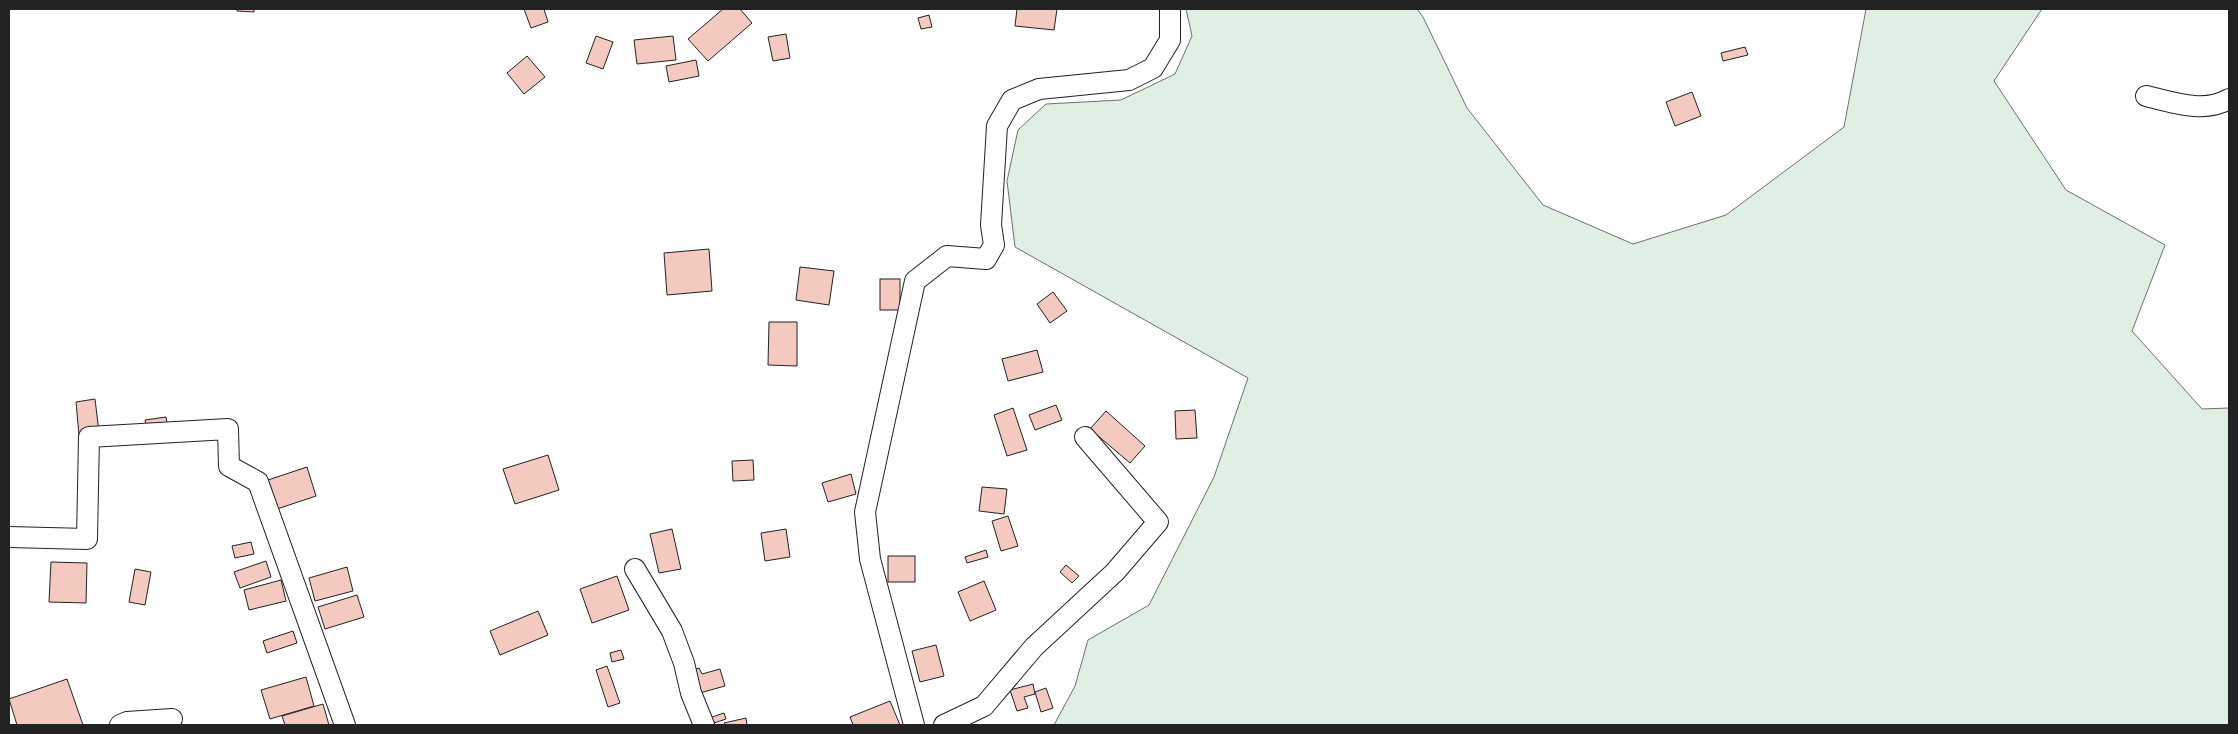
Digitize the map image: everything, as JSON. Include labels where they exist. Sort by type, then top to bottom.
[{"type":"street","points":[[914,725],[870,559],[865,512],[915,280],[947,256],[986,259],[994,245],[991,225],[997,126],[1012,100],[1039,89],[1129,80],[1153,68],[1170,40],[1170,9]]},
{"type":"street","points":[[2146,96],[2191,107],[2223,103],[2229,99]]},
{"type":"street","points":[[9,537],[87,538],[89,437],[228,429],[230,466],[258,482],[345,725]]},
{"type":"street","points":[[944,725],[984,706],[1034,647],[1115,572],[1158,522],[1085,437]]},
{"type":"street","points":[[635,569],[672,631],[684,663],[690,693],[704,725]]},
{"type":"street","points":[[120,725],[127,722],[172,719]]},
{"type":"green space","points":[[1186,9],[1417,9],[1423,17],[1467,108],[1543,205],[1633,244],[1726,215],[1844,127],[1866,9],[2042,9],[1994,81],[2066,190],[2165,245],[2132,331],[2202,409],[2229,408],[2229,725],[1054,725],[1075,686],[1088,640],[1149,605],[1214,477],[1248,378],[1015,247],[1007,181],[1018,130],[1046,104],[1121,100],[1175,74],[1192,36]]},
{"type":"building","points":[[237,9],[254,9],[254,12],[237,11]]},
{"type":"building","points":[[524,9],[544,9],[548,22],[531,28]]},
{"type":"building","points":[[723,9],[740,9],[752,23],[708,61],[688,39]]},
{"type":"building","points":[[1017,9],[1057,9],[1054,30],[1015,26]]},
{"type":"building","points":[[929,15],[932,27],[921,29],[918,18]]},
{"type":"building","points":[[786,34],[790,58],[773,61],[768,37]]},
{"type":"building","points":[[596,36],[613,42],[603,69],[586,63]]},
{"type":"building","points":[[673,36],[676,60],[637,64],[634,40]]},
{"type":"building","points":[[1745,47],[1748,55],[1723,61],[1721,53]]},
{"type":"building","points":[[527,56],[545,77],[524,94],[507,73]]},
{"type":"building","points":[[696,60],[699,76],[669,82],[666,66]]},
{"type":"building","points":[[1692,92],[1701,116],[1675,126],[1666,102]]},
{"type":"building","points":[[709,249],[712,291],[667,295],[664,253]]},
{"type":"building","points":[[800,267],[834,271],[829,305],[796,300]]},
{"type":"building","points":[[880,279],[900,279],[900,310],[880,310]]},
{"type":"building","points":[[1053,292],[1067,311],[1050,323],[1037,304]]},
{"type":"building","points":[[769,322],[797,322],[797,366],[768,365]]},
{"type":"building","points":[[1037,350],[1043,372],[1008,381],[1002,359]]},
{"type":"building","points":[[95,399],[99,432],[79,435],[76,402]]},
{"type":"building","points":[[1056,405],[1062,420],[1035,430],[1029,415]]},
{"type":"building","points":[[1013,408],[1027,450],[1007,456],[994,415]]},
{"type":"building","points":[[1195,410],[1197,438],[1176,439],[1175,411]]},
{"type":"building","points":[[1106,411],[1145,446],[1130,463],[1090,429]]},
{"type":"building","points":[[166,417],[168,428],[147,431],[145,420]]},
{"type":"building","points":[[548,455],[559,490],[515,504],[503,469]]},
{"type":"building","points":[[753,460],[754,480],[733,481],[732,461]]},
{"type":"building","points":[[307,467],[316,496],[277,509],[268,480]]},
{"type":"building","points":[[851,474],[856,494],[828,502],[822,483]]},
{"type":"building","points":[[982,487],[1007,489],[1004,514],[979,511]]},
{"type":"building","points":[[1008,516],[1018,546],[1001,551],[992,521]]},
{"type":"building","points":[[672,529],[681,569],[659,573],[650,534]]},
{"type":"building","points":[[786,529],[790,557],[765,561],[761,533]]},
{"type":"building","points":[[251,542],[254,554],[235,558],[232,546]]},
{"type":"building","points":[[986,550],[988,557],[967,563],[965,557]]},
{"type":"building","points":[[888,556],[915,556],[915,582],[888,582]]},
{"type":"building","points":[[266,561],[271,577],[240,588],[234,572]]},
{"type":"building","points":[[51,562],[87,563],[86,603],[49,602]]},
{"type":"building","points":[[1066,565],[1079,576],[1072,583],[1060,572]]},
{"type":"building","points":[[347,567],[353,591],[315,601],[309,578]]},
{"type":"building","points":[[135,569],[151,572],[145,605],[129,602]]},
{"type":"building","points":[[617,576],[629,610],[592,623],[580,589]]},
{"type":"building","points":[[281,580],[286,601],[249,610],[244,590]]},
{"type":"building","points":[[984,581],[996,610],[970,621],[958,592]]},
{"type":"building","points":[[357,595],[364,617],[325,629],[318,607]]},
{"type":"building","points":[[538,611],[548,635],[500,655],[490,631]]},
{"type":"building","points":[[293,631],[297,643],[267,653],[263,641]]},
{"type":"building","points":[[936,645],[944,676],[920,682],[912,651]]},
{"type":"building","points":[[621,650],[624,659],[612,662],[610,653]]},
{"type":"building","points":[[607,666],[620,703],[608,707],[596,670]]},
{"type":"building","points":[[699,668],[702,674],[720,669],[725,686],[696,694],[690,671]]},
{"type":"building","points":[[306,677],[314,706],[270,719],[261,690]]},
{"type":"building","points":[[67,679],[83,725],[17,725],[9,699]]},
{"type":"building","points":[[1033,684],[1035,694],[1024,697],[1028,708],[1017,711],[1010,690]]},
{"type":"building","points":[[1046,688],[1053,708],[1041,712],[1035,692]]},
{"type":"building","points":[[890,701],[900,725],[853,725],[850,717]]},
{"type":"building","points":[[323,704],[329,725],[285,725],[282,716]]},
{"type":"building","points":[[724,713],[726,719],[711,724],[709,718]]},
{"type":"building","points":[[746,718],[747,725],[725,725],[724,723]]}]
